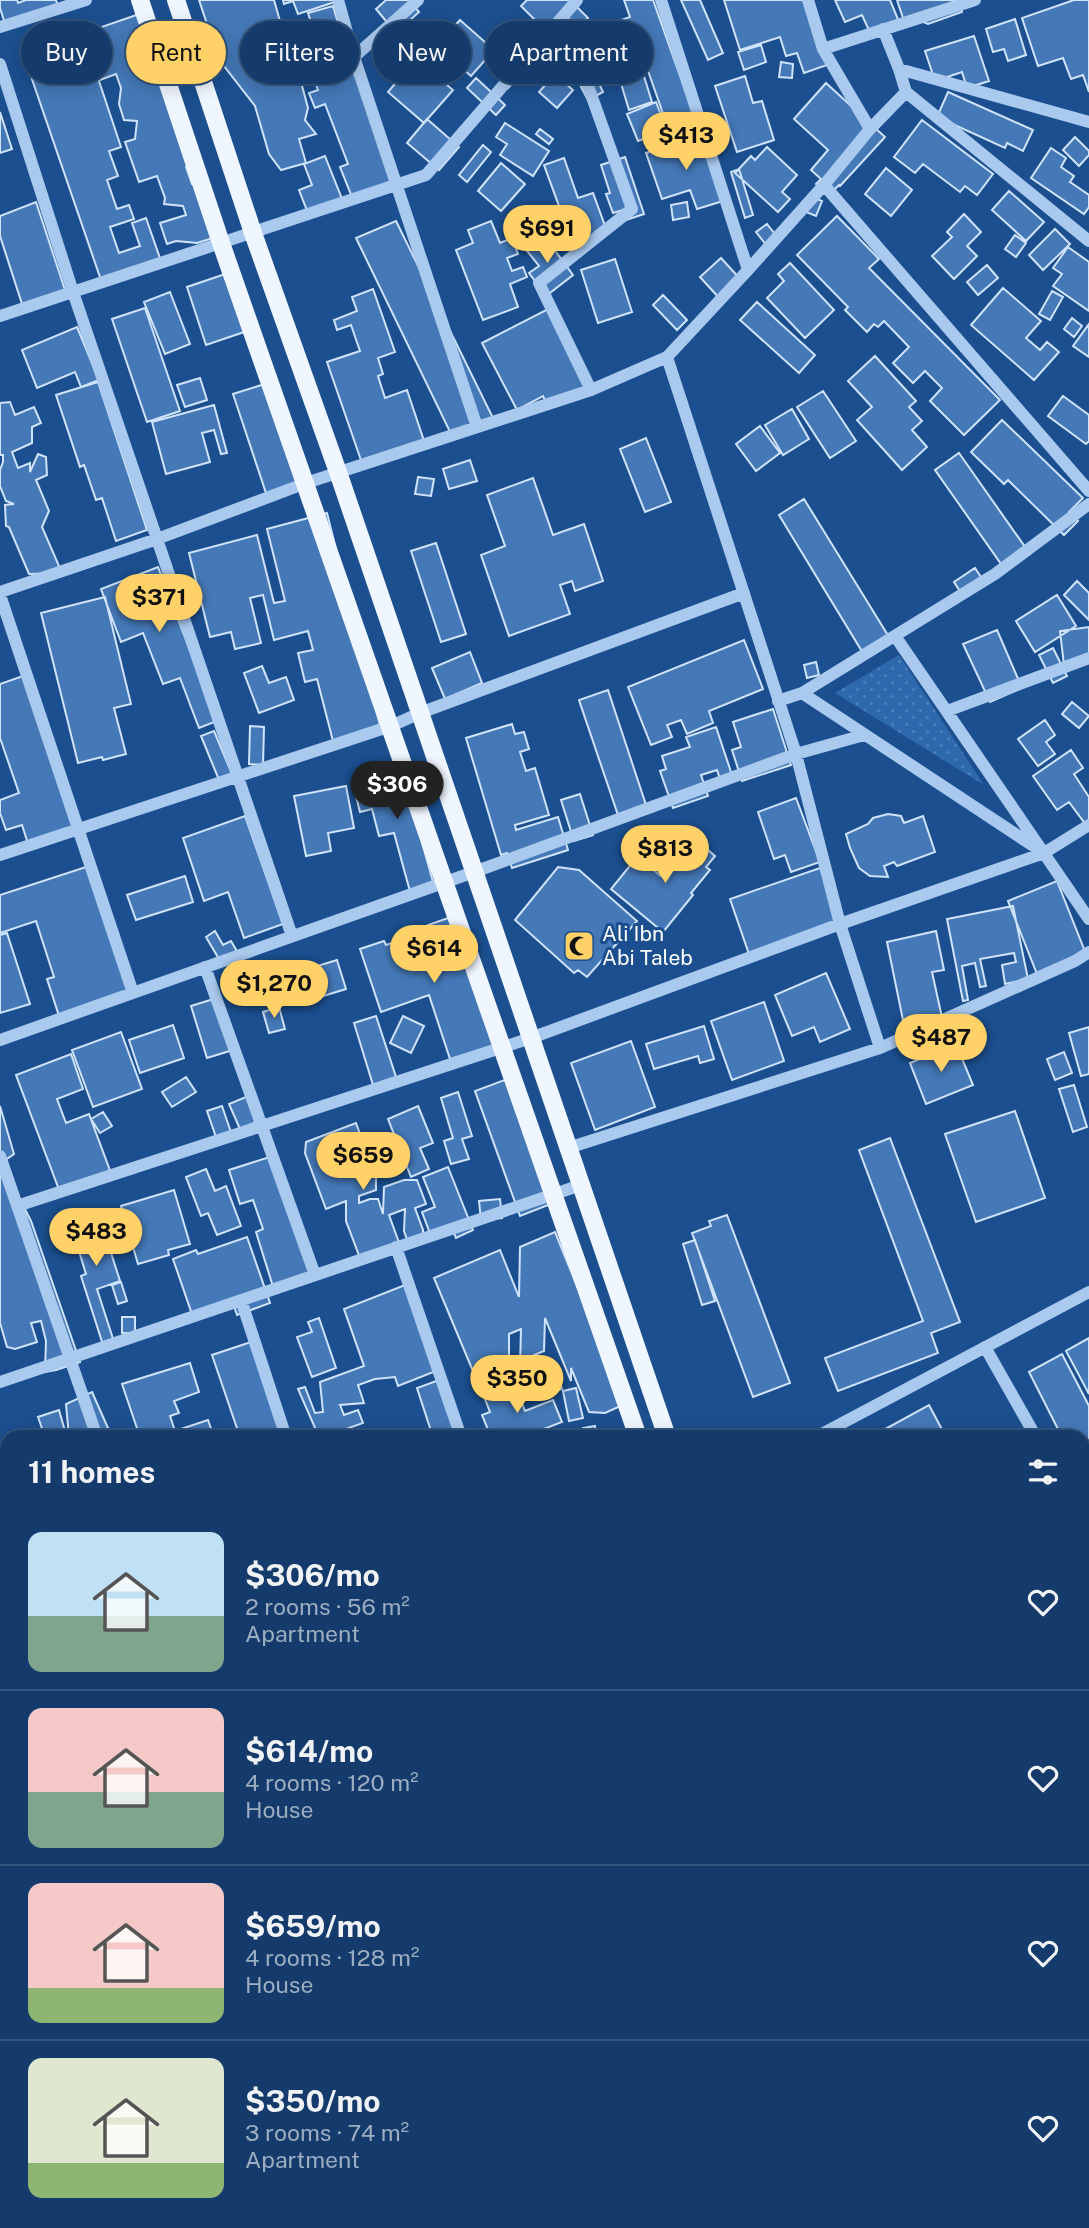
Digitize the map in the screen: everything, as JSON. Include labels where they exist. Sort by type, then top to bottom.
[{"type":"main road","points":[[140,0],[221,243],[636,1430]]},
{"type":"main road","points":[[176,0],[253,233],[338,472],[665,1430]]},
{"type":"street","points":[[0,27],[86,0]]},
{"type":"street","points":[[338,0],[344,21]]},
{"type":"street","points":[[359,53],[418,0]]},
{"type":"street","points":[[0,316],[426,175],[577,0]]},
{"type":"street","points":[[661,0],[748,270]]},
{"type":"street","points":[[808,0],[822,49],[870,129]]},
{"type":"street","points":[[822,49],[975,0]]},
{"type":"street","points":[[563,16],[632,209],[539,283],[591,390]]},
{"type":"street","points":[[883,29],[900,69],[906,92],[1089,241]]},
{"type":"street","points":[[0,64],[73,292],[292,936]]},
{"type":"street","points":[[900,69],[1089,122]]},
{"type":"street","points":[[359,72],[477,427]]},
{"type":"street","points":[[133,993],[0,594],[306,483],[591,390],[667,357],[906,92]]},
{"type":"street","points":[[824,185],[1089,491]]},
{"type":"street","points":[[667,357],[796,754],[840,924],[880,1048]]},
{"type":"street","points":[[778,701],[802,693],[995,574],[1089,504]]},
{"type":"street","points":[[0,855],[391,726],[744,593]]},
{"type":"street","points":[[895,636],[1089,919]]},
{"type":"street","points":[[947,711],[1089,658]]},
{"type":"street","points":[[802,693],[1044,853]]},
{"type":"street","points":[[0,1040],[474,872],[796,754],[864,735]]},
{"type":"street","points":[[17,1206],[531,1038],[840,924],[1044,853],[1089,825]]},
{"type":"street","points":[[568,1148],[880,1048],[1074,961],[1089,951]]},
{"type":"street","points":[[205,967],[315,1275]]},
{"type":"street","points":[[0,1156],[95,1430]]},
{"type":"street","points":[[0,1382],[581,1185]]},
{"type":"street","points":[[397,1247],[459,1430]]},
{"type":"street","points":[[829,1430],[1089,1292]]},
{"type":"street","points":[[241,1300],[284,1430]]},
{"type":"street","points":[[985,1347],[1032,1430]]},
{"type":"shaded area","points":[[899,655],[984,785],[835,693]]},
{"type":"building","points":[[0,0],[17,0],[18,3],[26,0],[56,0],[59,10],[6,27]]},
{"type":"building","points":[[199,0],[274,0],[280,21],[240,21],[240,84],[302,84],[308,108],[305,120],[316,134],[299,139],[306,163],[281,170],[269,154],[255,106],[226,69],[226,21],[206,21]]},
{"type":"building","points":[[283,0],[338,1],[298,14],[293,1],[284,4]]},
{"type":"building","points":[[386,0],[409,0],[419,12],[409,21],[386,21],[376,9]]},
{"type":"building","points":[[527,0],[570,0],[588,18],[585,21],[536,21],[521,6]]},
{"type":"building","points":[[624,0],[653,0],[700,132],[673,142],[653,84],[653,21],[618,21],[630,17]]},
{"type":"building","points":[[681,0],[700,0],[723,53],[708,60]]},
{"type":"building","points":[[724,0],[809,0],[830,64],[804,73],[797,53],[786,56],[780,37],[740,50]]},
{"type":"building","points":[[835,0],[890,0],[900,24],[872,37],[862,15],[845,22]]},
{"type":"building","points":[[897,0],[958,0],[962,12],[928,24],[921,21],[904,21]]},
{"type":"building","points":[[1074,0],[1089,0],[1089,92],[1083,75],[1071,79],[1063,58],[1038,66],[1022,18]]},
{"type":"building","points":[[333,6],[337,21],[311,21],[308,13]]},
{"type":"building","points":[[142,13],[145,21],[126,21],[126,84],[166,84],[194,164],[186,167],[192,184],[201,185],[219,236],[197,243],[176,241],[167,244],[160,223],[186,215],[183,206],[164,204],[165,198],[157,176],[139,182],[125,142],[135,139],[137,121],[124,120],[119,104],[121,88],[116,74],[112,76],[112,23]]},
{"type":"building","points":[[1015,19],[1026,55],[1008,61],[1004,49],[993,52],[986,29]]},
{"type":"building","points":[[471,30],[485,42],[485,60],[471,76]]},
{"type":"building","points":[[974,36],[989,81],[967,88],[962,72],[935,81],[925,51]]},
{"type":"building","points":[[761,45],[766,62],[744,70],[738,52]]},
{"type":"building","points":[[781,62],[793,64],[792,78],[779,77]]},
{"type":"building","points":[[745,76],[753,103],[762,101],[774,140],[737,152],[715,86]]},
{"type":"building","points":[[476,78],[505,105],[496,115],[467,88]]},
{"type":"building","points":[[359,79],[399,185],[354,202],[340,167],[348,164],[325,104],[315,108],[309,93],[318,90],[316,84],[359,84]]},
{"type":"building","points":[[826,83],[885,137],[829,195],[816,184],[821,179],[811,170],[828,150],[794,119]]},
{"type":"building","points":[[34,84],[100,84],[121,147],[109,151],[118,176],[107,180],[117,209],[129,205],[134,219],[110,227],[119,253],[140,246],[132,223],[146,218],[162,264],[102,283]]},
{"type":"building","points":[[395,84],[446,84],[453,90],[424,123],[388,92]]},
{"type":"building","points":[[546,84],[566,84],[573,90],[557,108],[539,92]]},
{"type":"building","points":[[599,84],[603,92],[588,100],[581,87]]},
{"type":"building","points":[[621,84],[646,84],[652,102],[629,110]]},
{"type":"building","points":[[948,92],[1033,130],[1023,151],[1007,143],[1005,148],[937,117]]},
{"type":"building","points":[[656,102],[671,141],[656,146],[652,136],[638,141],[627,114]]},
{"type":"building","points":[[0,112],[12,149],[0,153]]},
{"type":"building","points":[[427,119],[459,147],[439,170],[407,143]]},
{"type":"building","points":[[922,120],[993,174],[977,195],[965,186],[960,192],[923,164],[915,173],[894,157]]},
{"type":"building","points":[[505,123],[549,151],[533,176],[500,155],[507,144],[496,137]]},
{"type":"building","points":[[540,129],[553,139],[549,144],[536,134]]},
{"type":"building","points":[[701,135],[723,201],[697,209],[690,190],[662,199],[646,153]]},
{"type":"building","points":[[1075,137],[1089,151],[1089,155],[1079,166],[1063,150]]},
{"type":"building","points":[[483,145],[491,152],[467,182],[459,175]]},
{"type":"building","points":[[767,147],[797,175],[782,192],[790,199],[778,212],[735,173],[751,156],[755,160]]},
{"type":"building","points":[[1051,148],[1066,158],[1061,167],[1074,176],[1070,182],[1089,195],[1089,207],[1084,214],[1031,178]]},
{"type":"building","points":[[325,156],[342,199],[308,213],[299,190],[312,185],[304,164]]},
{"type":"building","points":[[625,157],[644,214],[626,220],[623,210],[613,213],[606,194],[610,193],[601,165]]},
{"type":"building","points":[[564,158],[578,198],[593,193],[608,234],[574,247],[544,165]]},
{"type":"building","points":[[501,163],[525,184],[501,211],[478,191]]},
{"type":"building","points":[[886,168],[912,190],[891,216],[865,194]]},
{"type":"building","points":[[739,169],[753,215],[745,218],[731,172]]},
{"type":"building","points":[[1009,191],[1044,222],[1026,241],[992,210]]},
{"type":"building","points":[[812,197],[822,201],[816,216],[806,212]]},
{"type":"building","points":[[36,202],[66,293],[23,307],[0,236],[0,216]]},
{"type":"building","points":[[687,202],[689,217],[673,220],[671,205]]},
{"type":"building","points":[[964,214],[981,232],[967,246],[977,256],[954,279],[932,256],[952,237],[947,232]]},
{"type":"building","points":[[837,216],[879,259],[869,268],[1000,400],[964,435],[930,401],[942,388],[925,371],[913,383],[893,363],[909,347],[884,321],[878,327],[874,324],[867,332],[845,310],[848,307],[797,255]]},
{"type":"building","points":[[396,221],[493,418],[453,438],[356,238]]},
{"type":"building","points":[[491,221],[500,243],[512,238],[518,254],[507,258],[512,271],[523,267],[527,277],[510,284],[518,307],[483,320],[456,250],[473,243],[468,230]]},
{"type":"building","points":[[767,224],[778,238],[767,246],[756,232]]},
{"type":"building","points":[[1055,229],[1070,244],[1043,270],[1029,255]]},
{"type":"building","points":[[542,233],[573,275],[546,296],[529,273],[539,266],[524,247]]},
{"type":"building","points":[[1015,235],[1026,243],[1016,257],[1005,249]]},
{"type":"building","points":[[1068,247],[1089,262],[1089,311],[1053,286],[1062,274],[1053,268]]},
{"type":"building","points":[[721,258],[742,281],[721,300],[700,277]]},
{"type":"building","points":[[615,259],[632,312],[598,323],[581,270]]},
{"type":"building","points":[[790,263],[834,310],[805,338],[767,298],[784,281],[778,274]]},
{"type":"building","points":[[987,265],[998,278],[978,295],[967,282]]},
{"type":"building","points":[[231,272],[250,330],[206,345],[187,287]]},
{"type":"building","points":[[1003,288],[1041,321],[1026,338],[1040,350],[1047,342],[1059,352],[1034,380],[971,325]]},
{"type":"building","points":[[373,289],[395,352],[378,358],[383,374],[378,376],[385,398],[407,390],[425,444],[363,466],[327,362],[360,351],[351,325],[337,330],[334,320],[357,311],[352,297]]},
{"type":"building","points":[[1052,291],[1063,297],[1050,320],[1039,314]]},
{"type":"building","points":[[170,292],[190,344],[165,354],[144,302]]},
{"type":"building","points":[[663,295],[687,320],[677,330],[653,305]]},
{"type":"building","points":[[757,302],[815,355],[799,373],[740,320]]},
{"type":"building","points":[[552,307],[591,384],[548,406],[543,396],[517,410],[482,343]]},
{"type":"building","points":[[145,308],[180,411],[147,422],[112,319]]},
{"type":"building","points":[[1072,318],[1082,326],[1074,337],[1064,329]]},
{"type":"building","points":[[1089,324],[1089,357],[1073,346]]},
{"type":"building","points":[[77,327],[99,380],[81,387],[75,372],[37,388],[22,350]]},
{"type":"building","points":[[875,356],[916,401],[909,407],[922,421],[912,430],[927,447],[902,470],[857,420],[872,407],[848,381]]},
{"type":"building","points":[[200,378],[207,400],[185,407],[177,385]]},
{"type":"building","points":[[98,382],[147,530],[116,541],[102,498],[96,500],[84,465],[80,467],[56,395]]},
{"type":"building","points":[[271,382],[305,483],[267,496],[233,394]]},
{"type":"building","points":[[823,391],[856,441],[830,458],[797,407]]},
{"type":"building","points":[[1063,396],[1089,415],[1089,441],[1086,444],[1048,416]]},
{"type":"building","points":[[10,402],[15,415],[34,407],[41,423],[32,427],[32,443],[12,452],[18,468],[30,463],[30,472],[38,454],[46,457],[47,475],[36,480],[49,511],[42,527],[62,573],[29,574],[9,527],[6,526],[5,505],[14,504],[6,501],[0,486],[3,455],[0,455],[0,403]]},
{"type":"building","points":[[214,405],[227,453],[221,454],[214,430],[202,433],[210,462],[166,474],[152,422]]},
{"type":"building","points":[[792,409],[809,439],[783,455],[765,425]]},
{"type":"building","points":[[1002,420],[1083,498],[1069,512],[1078,521],[1064,535],[1008,480],[1004,484],[971,452]]},
{"type":"building","points":[[760,426],[780,453],[756,471],[736,444]]},
{"type":"building","points":[[646,438],[671,502],[645,512],[620,449]]},
{"type":"building","points":[[959,453],[1030,554],[1006,571],[935,470]]},
{"type":"building","points":[[470,460],[477,481],[449,489],[443,469]]},
{"type":"building","points":[[418,477],[434,479],[431,496],[415,494]]},
{"type":"building","points":[[533,478],[553,535],[584,524],[603,581],[575,591],[572,581],[560,585],[570,614],[509,636],[481,555],[505,546],[487,495]]},
{"type":"building","points":[[804,499],[889,637],[863,653],[779,515]]},
{"type":"building","points":[[327,513],[381,729],[333,741],[317,679],[305,682],[298,653],[313,650],[308,631],[274,640],[263,595],[250,598],[261,643],[235,649],[231,632],[210,637],[189,553],[257,535],[274,603],[285,601],[267,529]]},
{"type":"building","points":[[436,543],[466,634],[441,642],[411,551]]},
{"type":"building","points":[[158,567],[217,721],[199,728],[180,678],[163,684],[143,633],[121,642],[101,589]]},
{"type":"building","points":[[975,568],[983,580],[962,594],[954,582]]},
{"type":"building","points":[[1077,581],[1089,593],[1089,620],[1064,595]]},
{"type":"building","points":[[1057,595],[1076,626],[1035,652],[1016,621]]},
{"type":"building","points":[[105,597],[131,704],[114,708],[126,754],[78,763],[41,613]]},
{"type":"building","points":[[1089,627],[1089,662],[1064,665],[1060,631]]},
{"type":"building","points":[[997,630],[1022,688],[990,702],[963,644]]},
{"type":"building","points":[[744,640],[763,689],[709,711],[713,723],[687,734],[681,720],[667,725],[672,737],[651,745],[628,687]]},
{"type":"building","points":[[1053,648],[1067,676],[1053,683],[1039,655]]},
{"type":"building","points":[[470,652],[482,683],[445,699],[432,668]]},
{"type":"building","points":[[816,662],[819,675],[807,678],[804,665]]},
{"type":"building","points":[[262,666],[269,683],[286,677],[294,700],[259,713],[244,673]]},
{"type":"building","points":[[23,676],[77,830],[29,847],[22,825],[6,830],[0,813],[0,800],[19,793],[0,738],[0,684]]},
{"type":"building","points":[[608,690],[648,811],[620,821],[579,700]]},
{"type":"building","points":[[1072,702],[1089,716],[1079,728],[1062,714]]},
{"type":"building","points":[[773,709],[791,765],[742,781],[732,750],[741,747],[733,722]]},
{"type":"building","points":[[1045,720],[1055,735],[1046,742],[1055,754],[1038,766],[1018,739]]},
{"type":"building","points":[[512,724],[515,734],[524,732],[529,749],[520,752],[526,771],[535,768],[549,815],[515,825],[516,830],[558,817],[568,850],[512,868],[507,853],[501,855],[466,738]]},
{"type":"building","points":[[250,726],[264,727],[263,765],[249,764]]},
{"type":"building","points":[[716,727],[732,775],[720,779],[717,770],[701,775],[708,796],[673,808],[660,771],[666,769],[662,756],[690,747],[686,737]]},
{"type":"building","points":[[214,731],[232,774],[219,780],[201,736]]},
{"type":"building","points":[[1071,750],[1083,768],[1074,774],[1089,797],[1089,829],[1069,802],[1057,810],[1033,776]]},
{"type":"building","points":[[406,764],[418,828],[435,889],[411,895],[394,833],[379,836],[372,809],[360,812],[352,781]]},
{"type":"building","points":[[346,786],[354,828],[328,833],[331,851],[306,856],[294,796]]},
{"type":"building","points":[[580,794],[593,835],[574,841],[561,800]]},
{"type":"building","points":[[796,798],[820,862],[791,872],[785,855],[774,859],[758,812]]},
{"type":"building","points":[[888,814],[901,816],[904,823],[923,816],[935,852],[897,866],[894,862],[884,866],[888,877],[870,876],[859,868],[846,834],[868,824],[873,818]]},
{"type":"building","points":[[245,816],[283,924],[244,938],[228,892],[204,901],[183,838]]},
{"type":"building","points":[[693,837],[715,856],[706,867],[710,870],[691,893],[693,895],[663,932],[611,889],[637,857],[661,876]]},
{"type":"building","points":[[89,866],[129,990],[60,1019],[47,979],[54,977],[36,921],[0,933],[0,895]]},
{"type":"building","name":"Ali Ibn Abi Taleb","points":[[558,867],[579,870],[637,921],[587,977],[578,970],[574,973],[515,920]]},
{"type":"building","points":[[823,867],[843,925],[750,957],[730,899]]},
{"type":"building","points":[[185,876],[193,902],[136,920],[127,895]]},
{"type":"building","points":[[1057,881],[1086,954],[1037,974],[1008,901]]},
{"type":"building","points":[[1013,906],[1028,979],[1005,984],[1002,965],[1016,962],[1014,953],[980,959],[986,986],[980,987],[975,963],[962,966],[968,1000],[963,1001],[947,919]]},
{"type":"building","points":[[451,917],[500,1044],[450,1059],[429,995],[381,1012],[360,949],[384,941],[386,945],[430,930],[428,925]]},
{"type":"building","points":[[215,931],[223,945],[231,941],[238,953],[222,964],[206,937]]},
{"type":"building","points":[[936,931],[944,970],[932,972],[943,1022],[905,1030],[887,942]]},
{"type":"building","points":[[7,933],[30,1004],[0,1013],[0,935]]},
{"type":"building","points":[[337,960],[346,989],[320,997],[311,968]]},
{"type":"building","points":[[826,973],[850,1029],[820,1042],[814,1027],[792,1036],[775,995]]},
{"type":"building","points":[[220,997],[236,1049],[207,1058],[191,1006]]},
{"type":"building","points":[[764,1002],[784,1061],[732,1080],[711,1021]]},
{"type":"building","points":[[279,1007],[285,1029],[269,1033],[263,1012]]},
{"type":"building","points":[[376,1016],[396,1077],[373,1085],[354,1023]]},
{"type":"building","points":[[403,1016],[424,1026],[411,1053],[390,1043]]},
{"type":"building","points":[[173,1025],[184,1058],[140,1073],[129,1040]]},
{"type":"building","points":[[704,1026],[714,1059],[700,1063],[698,1056],[654,1069],[646,1044]]},
{"type":"building","points":[[1089,1027],[1089,1074],[1081,1076],[1069,1033]]},
{"type":"building","points":[[121,1032],[142,1089],[93,1107],[72,1050]]},
{"type":"building","points":[[631,1041],[655,1107],[595,1130],[571,1063]]},
{"type":"building","points":[[956,1044],[973,1085],[926,1104],[910,1063]]},
{"type":"building","points":[[1064,1052],[1072,1073],[1055,1080],[1047,1059]]},
{"type":"building","points":[[71,1054],[83,1089],[57,1099],[66,1123],[89,1114],[112,1176],[61,1195],[16,1075]]},
{"type":"building","points":[[186,1077],[196,1092],[172,1107],[162,1092]]},
{"type":"building","points":[[510,1078],[556,1202],[520,1216],[475,1091]]},
{"type":"building","points":[[1074,1085],[1087,1127],[1073,1132],[1059,1089]]},
{"type":"building","points":[[458,1092],[472,1136],[462,1139],[469,1159],[451,1164],[444,1141],[453,1138],[441,1098]]},
{"type":"building","points":[[253,1094],[263,1119],[240,1129],[229,1104]]},
{"type":"building","points":[[0,1106],[14,1154],[1,1163],[31,1221],[80,1362],[56,1370],[45,1372],[46,1341],[41,1321],[31,1323],[37,1342],[15,1349],[7,1347],[0,1323]]},
{"type":"building","points":[[222,1106],[233,1138],[218,1143],[207,1111]]},
{"type":"building","points":[[418,1106],[433,1143],[420,1148],[429,1169],[411,1177],[388,1119]]},
{"type":"building","points":[[1015,1111],[1045,1198],[976,1222],[945,1134]]},
{"type":"building","points":[[103,1112],[112,1126],[100,1133],[91,1119]]},
{"type":"building","points":[[356,1123],[376,1178],[376,1190],[359,1196],[359,1203],[378,1199],[383,1214],[384,1187],[404,1180],[417,1180],[426,1204],[415,1208],[423,1230],[423,1242],[408,1242],[404,1231],[405,1209],[389,1215],[401,1248],[360,1258],[346,1221],[346,1201],[326,1209],[305,1153],[306,1142]]},
{"type":"building","points":[[890,1138],[960,1322],[931,1333],[938,1353],[838,1391],[825,1358],[923,1321],[859,1150]]},
{"type":"building","points":[[276,1155],[315,1280],[275,1293],[256,1232],[263,1229],[253,1200],[240,1204],[229,1170]]},
{"type":"building","points":[[448,1167],[473,1230],[456,1238],[452,1228],[431,1236],[422,1212],[435,1207],[423,1177]]},
{"type":"building","points":[[206,1169],[215,1191],[226,1186],[241,1226],[217,1235],[208,1213],[201,1216],[186,1177]]},
{"type":"building","points":[[174,1190],[190,1244],[168,1250],[169,1255],[138,1264],[121,1206]]},
{"type":"building","points":[[500,1199],[502,1218],[481,1220],[479,1201]]},
{"type":"building","points":[[98,1212],[120,1281],[97,1289],[115,1345],[104,1348],[81,1276],[86,1274],[70,1222]]},
{"type":"building","points":[[727,1215],[790,1383],[753,1397],[692,1233],[711,1226],[709,1221]]},
{"type":"building","points":[[555,1232],[625,1404],[605,1413],[589,1412],[571,1368],[571,1381],[545,1318],[544,1351],[534,1355],[548,1389],[531,1389],[531,1376],[524,1376],[520,1367],[521,1329],[509,1334],[509,1376],[480,1388],[434,1278],[500,1250],[519,1297],[520,1247]]},
{"type":"building","points":[[247,1237],[270,1303],[237,1315],[234,1306],[194,1320],[173,1259],[196,1250],[198,1254]]},
{"type":"building","points":[[695,1240],[715,1301],[702,1305],[683,1244]]},
{"type":"building","points":[[121,1282],[127,1301],[118,1304],[112,1285]]},
{"type":"building","points":[[405,1285],[436,1371],[398,1386],[395,1377],[375,1379],[358,1385],[364,1403],[340,1405],[344,1415],[358,1410],[363,1423],[346,1430],[316,1430],[298,1389],[305,1387],[315,1413],[323,1412],[320,1382],[364,1366],[344,1309]]},
{"type":"building","points":[[122,1317],[135,1317],[135,1333],[122,1333]]},
{"type":"building","points":[[319,1318],[336,1368],[312,1377],[297,1337],[312,1332],[308,1322]]},
{"type":"building","points":[[1089,1338],[1089,1394],[1066,1351]]},
{"type":"building","points":[[254,1341],[284,1430],[238,1430],[212,1355]]},
{"type":"building","points":[[1062,1354],[1089,1406],[1089,1430],[1058,1430],[1029,1372]]},
{"type":"building","points":[[190,1363],[199,1392],[174,1401],[179,1413],[170,1416],[175,1430],[138,1430],[122,1384]]},
{"type":"building","points":[[555,1364],[562,1389],[550,1392],[542,1368]]},
{"type":"building","points":[[439,1380],[456,1430],[431,1430],[417,1388]]},
{"type":"building","points":[[514,1382],[525,1411],[553,1400],[562,1422],[541,1430],[488,1430],[482,1415],[490,1412],[483,1394]]},
{"type":"building","points":[[576,1388],[583,1418],[569,1421],[563,1391]]},
{"type":"building","points":[[92,1392],[109,1430],[68,1430],[66,1404]]},
{"type":"building","points":[[929,1405],[942,1430],[883,1430]]},
{"type":"building","points":[[59,1410],[65,1430],[43,1430],[38,1417]]},
{"type":"building","points":[[208,1420],[212,1430],[178,1430]]},
{"type":"building","points":[[595,1426],[595,1430],[583,1430]]},
{"type":"place","name":"Ali Ibn Abi Taleb","points":[[579,946]]}]
